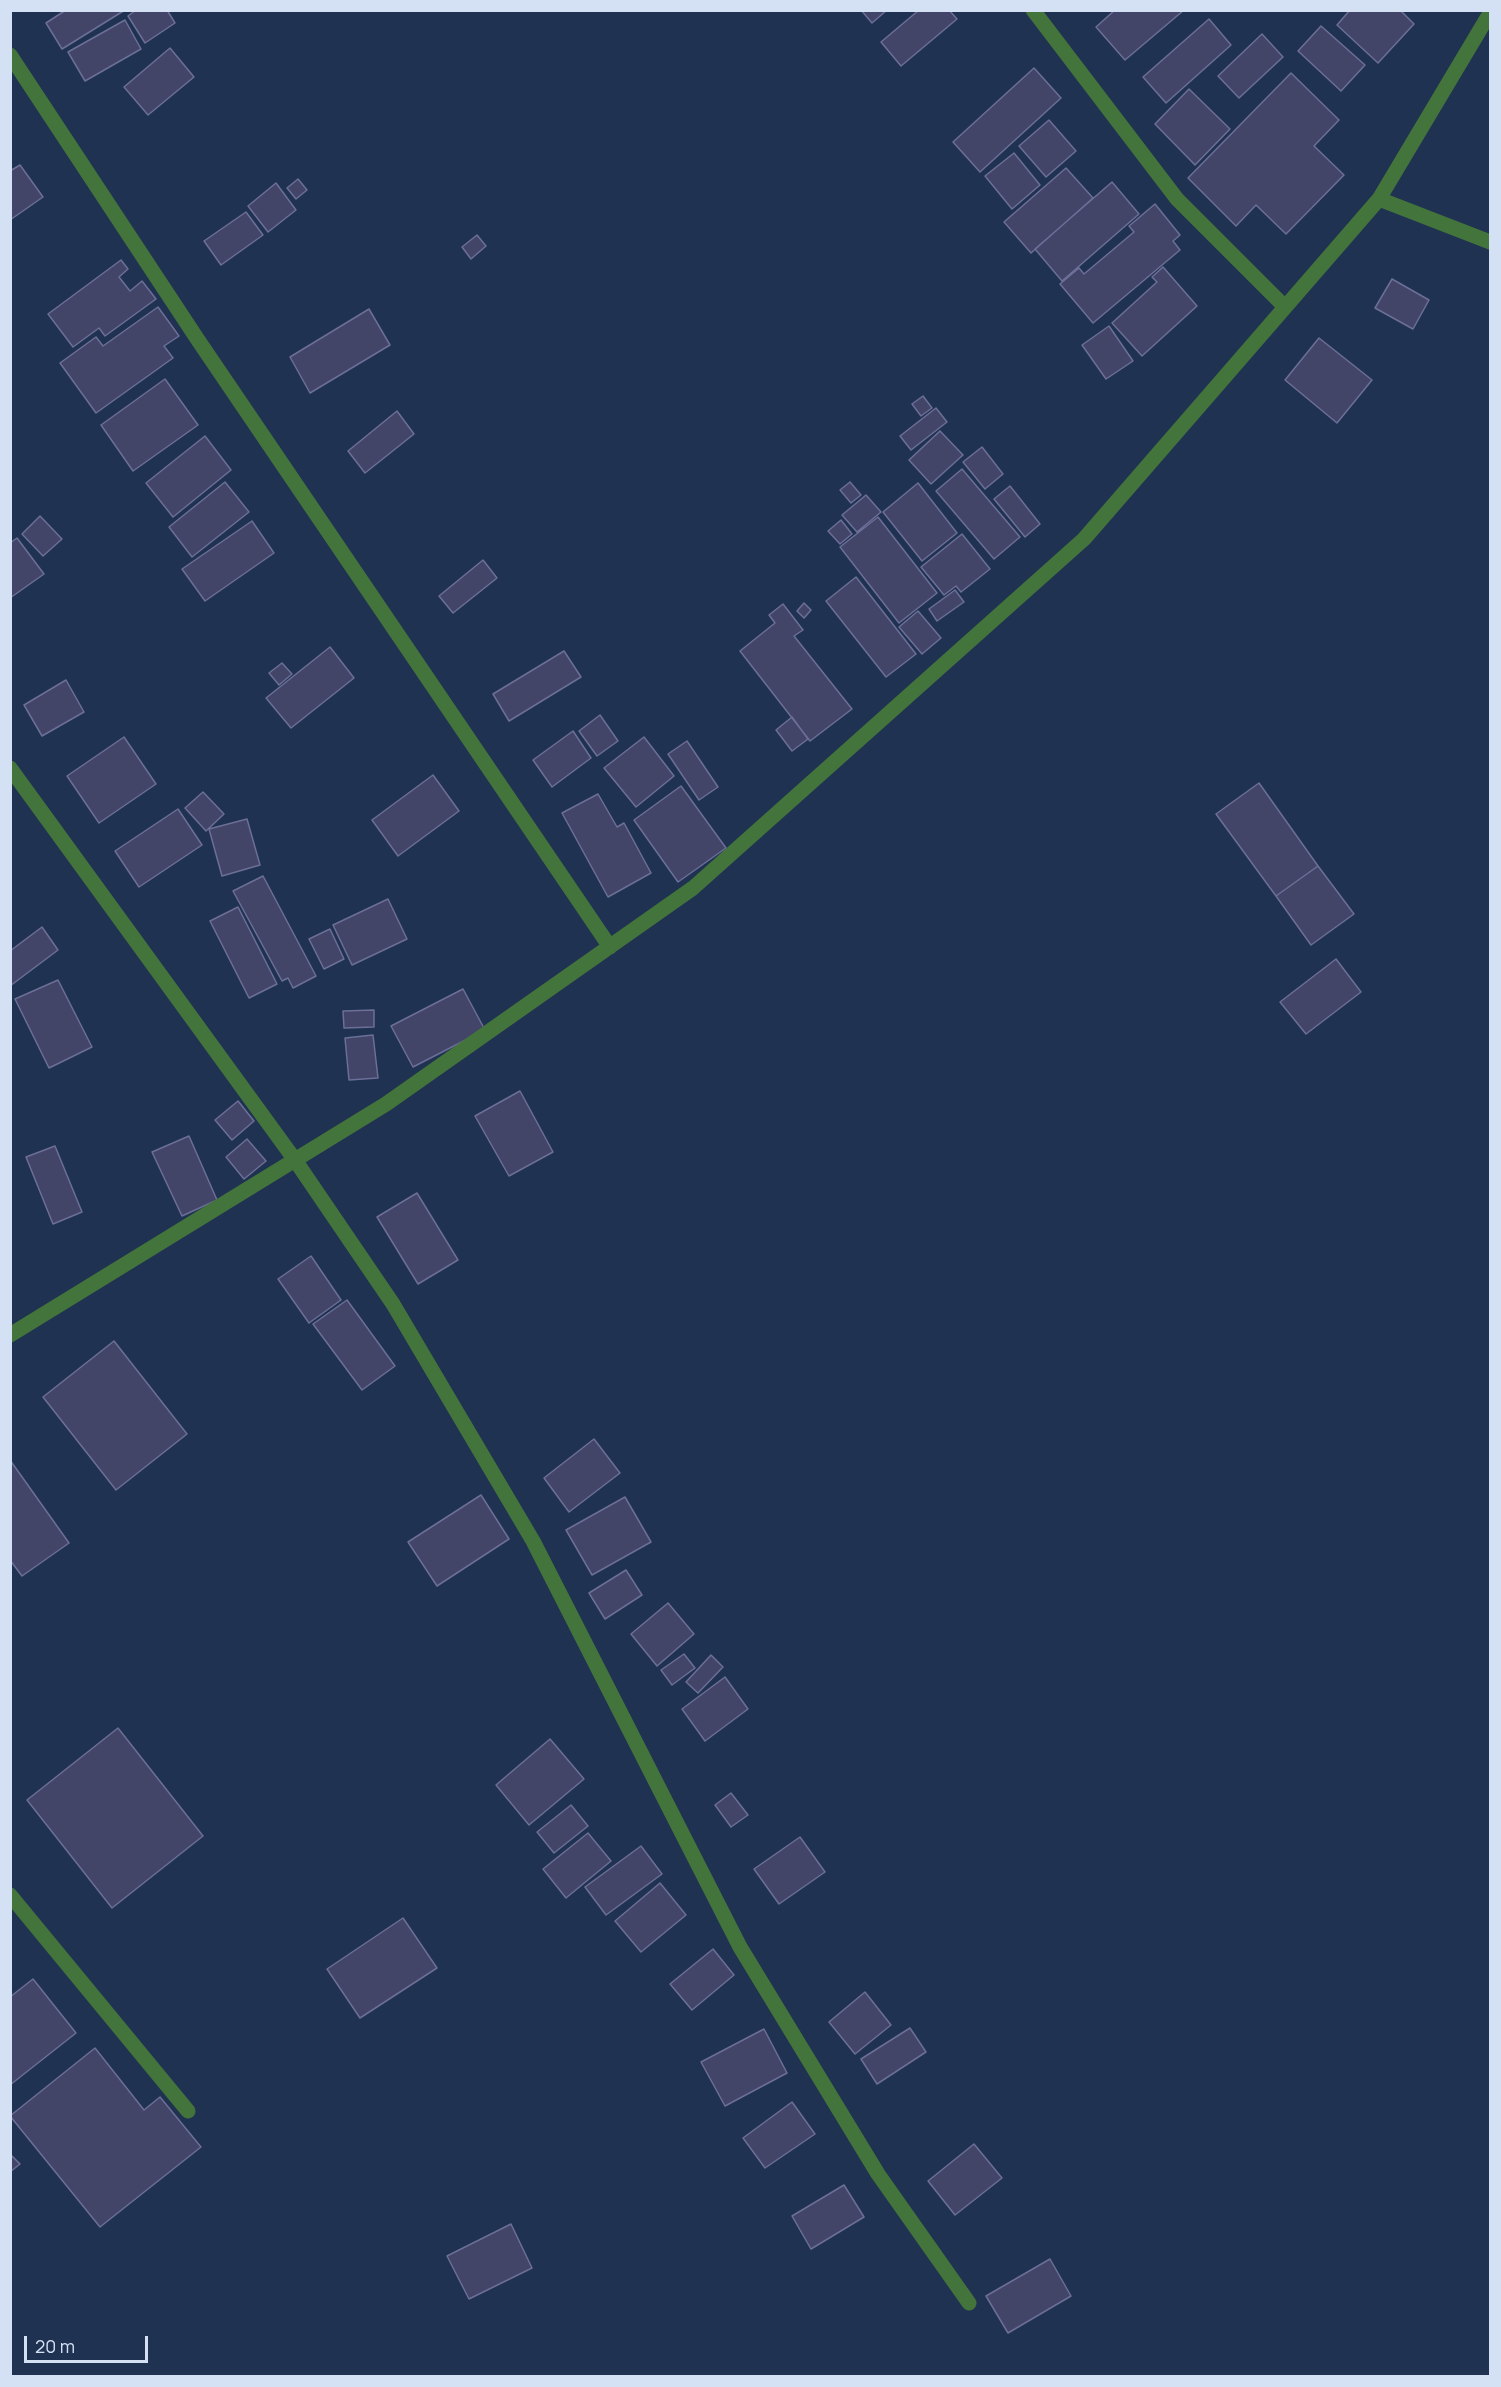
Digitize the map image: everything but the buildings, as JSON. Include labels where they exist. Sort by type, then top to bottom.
[{"type":"street","points":[[1033,10],[1177,199],[1285,307]]},
{"type":"street","points":[[10,1335],[386,1104],[693,888],[1084,538],[1378,199],[1491,13]]},
{"type":"street","points":[[10,55],[198,340],[610,947]]},
{"type":"street","points":[[1378,199],[1491,242]]},
{"type":"street","points":[[10,768],[295,1160],[393,1304],[534,1541],[740,1947],[878,2174],[969,2303]]},
{"type":"street","points":[[10,1895],[188,2111]]}]
